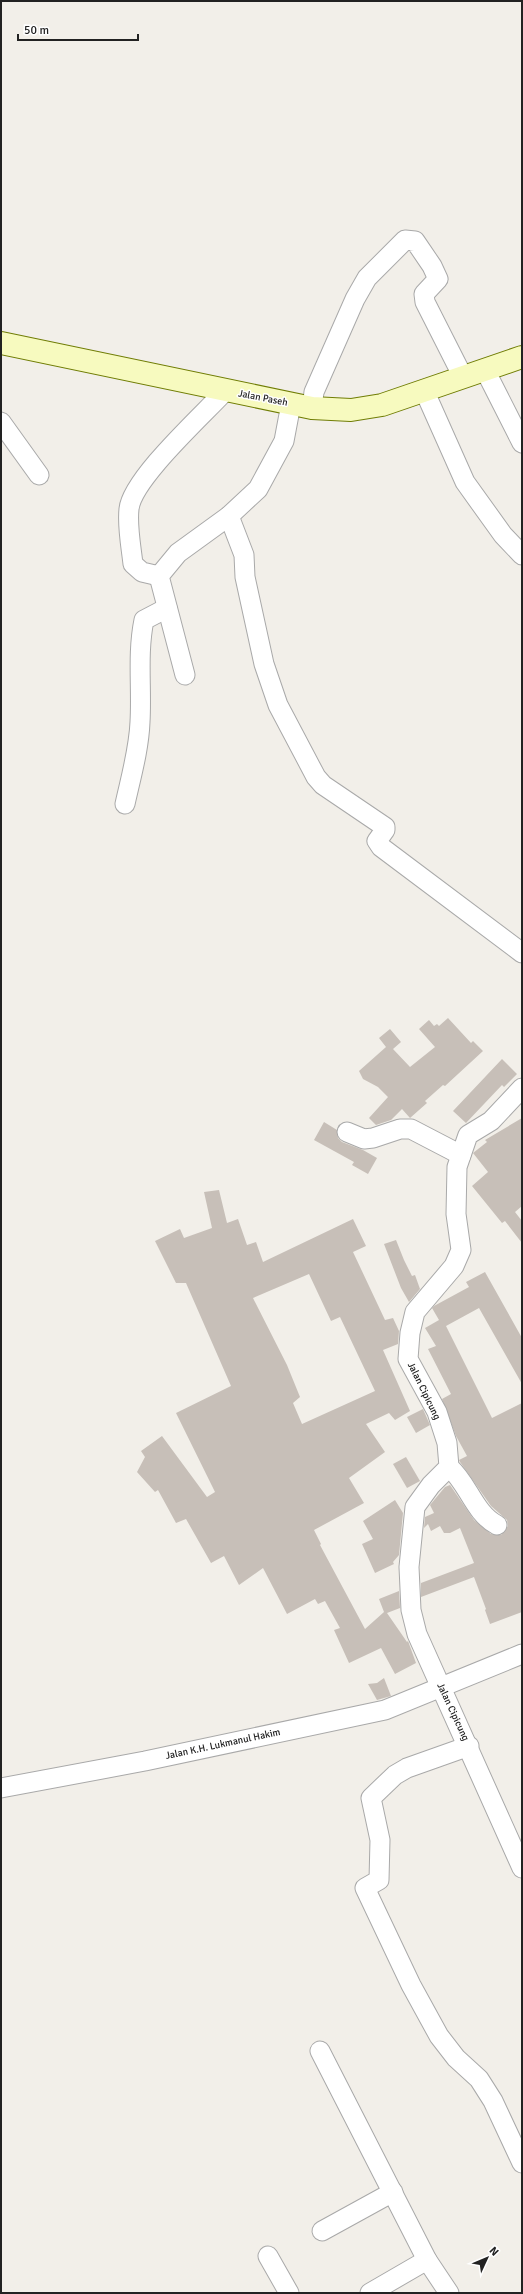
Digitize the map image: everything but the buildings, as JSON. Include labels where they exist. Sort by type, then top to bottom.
[{"type":"street","points":[[312,408],[314,392],[355,299],[367,278],[405,240],[414,241],[432,266],[438,279],[424,294],[425,302],[463,377]]},
{"type":"street","name":"Jalan Paseh","points":[[1,343],[291,404],[312,408],[351,410],[382,405],[522,357]]},
{"type":"street","points":[[485,370],[522,443]]},
{"type":"street","points":[[424,390],[465,482],[503,535],[522,554]]},
{"type":"street","points":[[159,576],[142,572],[133,564],[129,508],[142,481],[154,466],[226,391]]},
{"type":"street","points":[[159,576],[178,553],[229,516],[258,489],[284,440],[291,404]]},
{"type":"street","points":[[1,422],[40,475]]},
{"type":"street","points":[[229,516],[244,555],[245,577],[264,664],[278,705],[316,776],[323,785],[385,827],[385,830],[377,841],[381,847],[522,953]]},
{"type":"street","points":[[159,576],[185,675]]},
{"type":"street","points":[[125,804],[135,762],[140,722],[141,637],[144,620],[167,608]]},
{"type":"street","name":"Jalan Cipicung","points":[[522,1088],[491,1121],[468,1135],[458,1167],[456,1214],[461,1250],[454,1266],[415,1312],[410,1333],[408,1359],[437,1412],[447,1443],[449,1467],[431,1485],[415,1508],[409,1567],[412,1610],[417,1634],[469,1746],[522,1868]]},
{"type":"street","points":[[347,1132],[364,1139],[373,1138],[400,1129],[411,1129],[461,1155]]},
{"type":"street","points":[[449,1467],[466,1486],[482,1512],[497,1525]]},
{"type":"street","name":"Jalan K.H. Lukmanul Hakim","points":[[1,1788],[145,1761],[385,1710],[522,1654]]},
{"type":"street","points":[[469,1746],[407,1768],[399,1772],[375,1792],[371,1804],[380,1840],[380,1880],[365,1888],[411,1985],[439,2036],[456,2058],[482,2084],[493,2101],[522,2163]]},
{"type":"street","points":[[320,2051],[427,2260],[449,2293]]},
{"type":"street","points":[[322,2231],[393,2192]]},
{"type":"street","points":[[268,2256],[289,2293]]},
{"type":"street","points":[[370,2293],[427,2260]]}]
